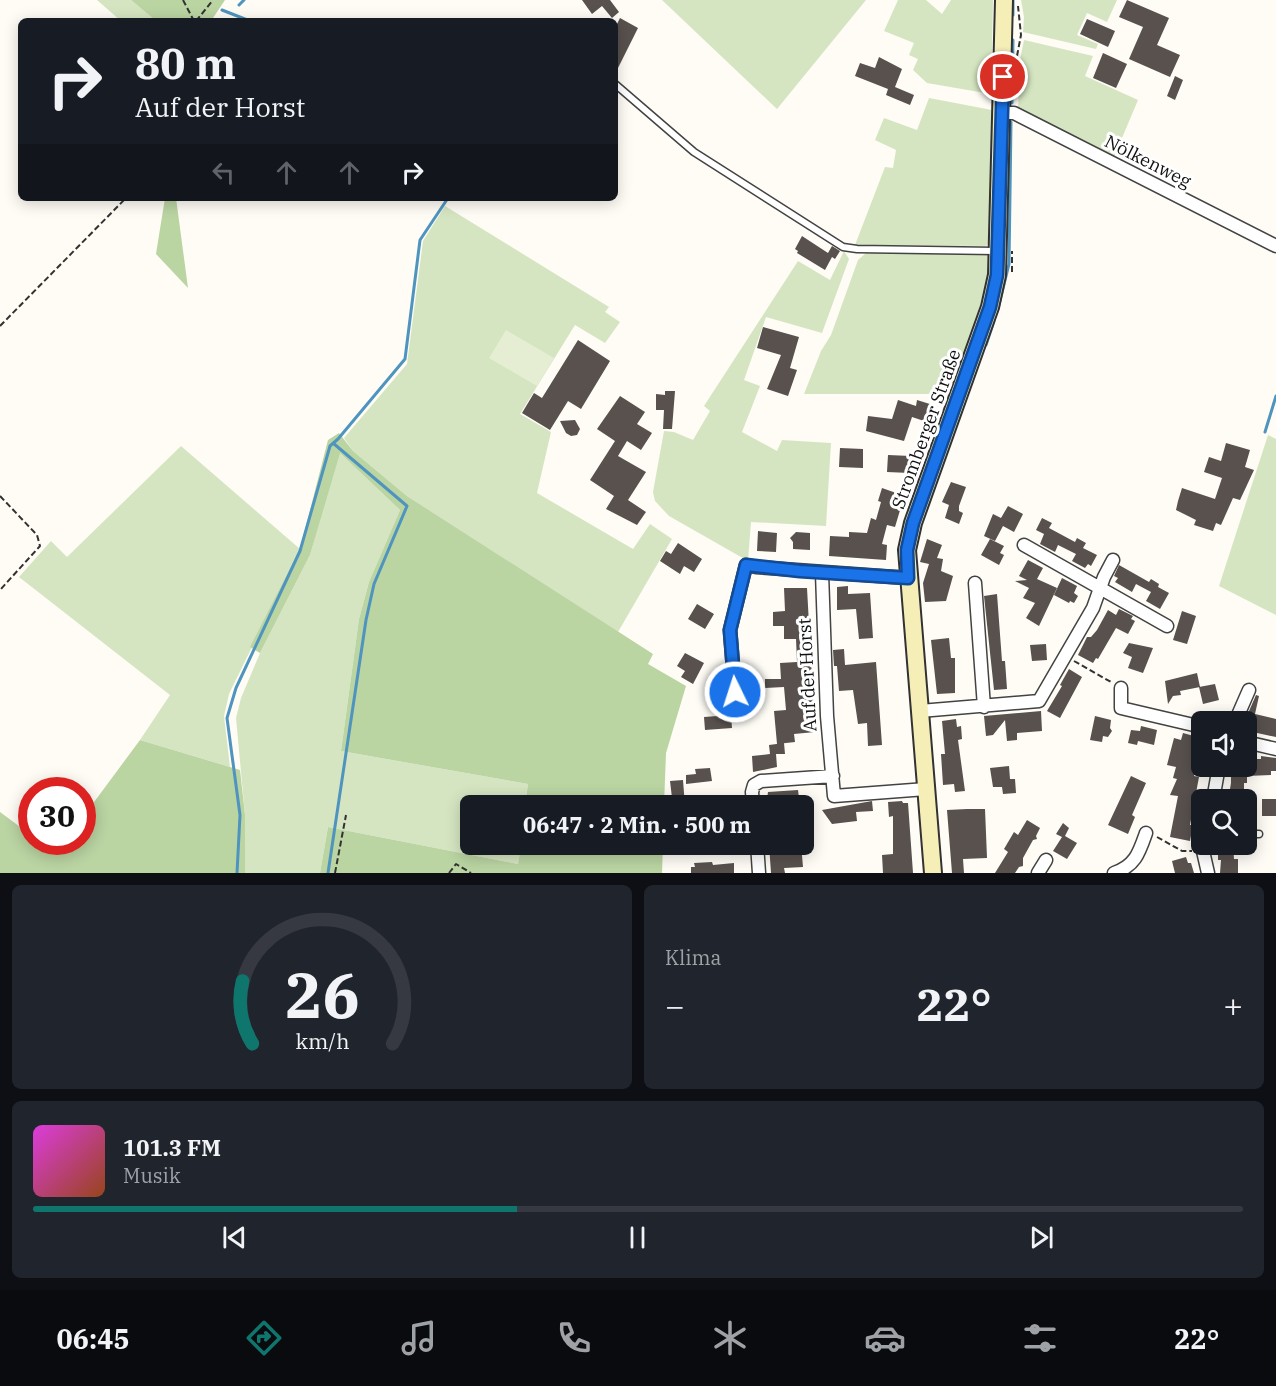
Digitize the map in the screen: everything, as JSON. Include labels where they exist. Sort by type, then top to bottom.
[{"type":"main road","name":"Stromberger Straße","points":[[933,873],[907,550],[913,523],[990,307],[999,251],[1004,0]]},
{"type":"street","name":"Nölkenweg","points":[[1002,113],[1014,113],[1276,246]]},
{"type":"street","points":[[1024,545],[1167,626]]},
{"type":"street","points":[[920,711],[984,708],[1039,701],[1094,608],[1113,560]]},
{"type":"street","points":[[735,692],[730,630],[746,565],[822,573],[908,578]]},
{"type":"street","name":"Auf der Horst","points":[[822,573],[826,704],[834,796],[926,789]]},
{"type":"street","points":[[975,583],[984,708]]},
{"type":"street","points":[[1121,688],[1120,708],[1191,724]]},
{"type":"street","points":[[1240,711],[1249,690]]},
{"type":"street","points":[[1257,745],[1276,749]]},
{"type":"street","points":[[752,795],[754,785],[761,781],[832,776]]},
{"type":"street","points":[[1114,873],[1132,865],[1146,834]]},
{"type":"street","points":[[758,855],[759,873]]},
{"type":"street","points":[[1205,855],[1208,873]]},
{"type":"street","points":[[1038,873],[1046,860]]},
{"type":"lane","points":[[618,87],[694,152],[843,247],[999,251]]},
{"type":"path","points":[[183,0],[193,18]]},
{"type":"path","points":[[198,18],[213,0]]},
{"type":"path","points":[[0,326],[123,201]]},
{"type":"path","points":[[0,496],[37,535],[40,546],[0,590]]},
{"type":"path","points":[[1065,656],[1121,688]]},
{"type":"path","points":[[335,873],[346,815]]},
{"type":"path","points":[[1146,834],[1162,839],[1182,851],[1191,850]]},
{"type":"path","points":[[449,873],[456,864],[471,873]]},
{"type":"green space","points":[[97,0],[131,0],[152,18],[118,18]]},
{"type":"green space","points":[[131,0],[225,0],[213,18],[152,18]]},
{"type":"green space","points":[[662,0],[866,0],[777,109]]},
{"type":"green space","points":[[898,0],[926,0],[942,14],[951,0],[993,0],[991,94],[927,83],[913,70],[918,59],[909,55],[914,43],[884,31]]},
{"type":"green space","points":[[1021,0],[1117,0],[1107,22],[1087,13],[1077,35],[1098,44],[1096,49],[1023,32],[1024,17]]},
{"type":"green space","points":[[1024,40],[1093,56],[1085,76],[1138,100],[1114,157],[1018,108],[1020,60]]},
{"type":"green space","points":[[929,98],[992,110],[990,242],[986,246],[855,245],[885,167],[893,168],[896,150],[875,140],[884,118],[917,130]]},
{"type":"green space","points":[[165,201],[176,201],[188,288],[156,254]]},
{"type":"green space","points":[[445,206],[609,307],[605,312],[620,322],[605,343],[575,325],[520,414],[551,432],[537,493],[633,549],[650,524],[672,539],[618,632],[407,496],[353,451],[344,438],[407,364],[423,241]]},
{"type":"green space","points":[[844,251],[849,259],[822,333],[766,317],[744,380],[760,386],[742,432],[777,451],[782,440],[831,443],[826,526],[751,522],[748,561],[669,516],[655,501],[653,492],[664,431],[674,432],[693,440],[710,411],[704,406],[798,261],[830,280]]},
{"type":"green space","points":[[866,253],[992,254],[981,308],[949,394],[804,394],[821,351],[831,335],[858,260]]},
{"type":"green space","points":[[506,330],[554,358],[537,386],[489,358]]},
{"type":"green space","points":[[339,433],[353,451],[407,496],[653,654],[648,664],[686,686],[666,753],[664,795],[526,795],[528,784],[341,751],[359,619],[369,582],[400,510],[340,453],[310,555],[260,653],[250,647],[300,549],[328,440]]},
{"type":"green space","points":[[1268,435],[1276,439],[1276,615],[1219,586]]},
{"type":"green space","points":[[181,446],[300,549],[229,694],[224,716],[230,767],[140,740],[170,695],[19,577],[51,541],[67,557]]},
{"type":"green space","points":[[339,452],[400,510],[369,582],[359,619],[341,751],[528,784],[526,795],[460,795],[460,853],[328,827],[320,873],[245,873],[245,815],[236,718],[241,698],[260,653],[310,555]]},
{"type":"green space","points":[[140,740],[240,770],[245,815],[245,873],[0,873],[0,812],[18,825],[18,855],[96,855],[96,799]]},
{"type":"green space","points":[[328,827],[460,853],[460,855],[472,855],[518,864],[519,855],[663,855],[662,873],[320,873]]},
{"type":"green space","points":[[472,855],[519,855],[518,864]]},
{"type":"building","points":[[582,0],[610,0],[619,12],[612,18],[602,6],[592,14]]},
{"type":"building","points":[[1127,0],[1169,18],[1157,45],[1180,55],[1170,77],[1129,59],[1143,27],[1119,17]]},
{"type":"building","points":[[620,18],[638,28],[618,68],[618,22]]},
{"type":"building","points":[[1087,19],[1115,31],[1108,47],[1080,34]]},
{"type":"building","points":[[1103,53],[1127,64],[1116,88],[1093,78]]},
{"type":"building","points":[[879,57],[902,69],[895,87],[914,95],[910,105],[886,95],[888,89],[855,76],[860,63],[875,68]]},
{"type":"building","points":[[1175,76],[1183,80],[1175,100],[1167,96]]},
{"type":"building","points":[[802,236],[828,253],[832,246],[840,251],[835,259],[832,257],[825,270],[797,253],[795,249]]},
{"type":"building","points":[[763,327],[799,337],[790,368],[797,370],[788,396],[767,389],[781,355],[757,348]]},
{"type":"building","points":[[578,340],[610,361],[581,409],[568,401],[550,430],[522,413],[534,393],[542,398]]},
{"type":"building","points":[[665,391],[675,391],[672,429],[663,429],[664,410],[656,410],[656,394],[665,395]]},
{"type":"building","points":[[620,396],[645,412],[637,424],[652,433],[641,450],[627,441],[618,456],[646,472],[628,500],[646,512],[637,525],[606,509],[614,496],[590,480],[615,441],[597,429]]},
{"type":"building","points":[[898,400],[916,406],[917,400],[933,405],[927,422],[912,417],[904,441],[866,431],[868,416],[892,419]]},
{"type":"building","points":[[575,420],[580,429],[577,435],[571,436],[566,433],[560,421]]},
{"type":"building","points":[[1226,443],[1250,450],[1245,467],[1254,470],[1240,500],[1233,498],[1221,525],[1216,523],[1213,531],[1194,525],[1196,520],[1176,510],[1182,488],[1215,499],[1222,478],[1204,472],[1209,457],[1221,461]]},
{"type":"building","points":[[840,448],[863,449],[863,468],[839,467]]},
{"type":"building","points":[[888,455],[911,456],[910,473],[887,472]]},
{"type":"building","points":[[951,482],[966,487],[959,506],[959,511],[963,513],[959,524],[945,518],[949,505],[942,502]]},
{"type":"building","points":[[882,488],[899,494],[895,505],[901,507],[895,527],[887,525],[882,544],[887,545],[886,560],[829,556],[830,536],[849,537],[849,532],[867,533],[871,518],[876,520]]},
{"type":"building","points":[[1008,506],[1023,514],[1014,532],[1003,526],[995,541],[984,536],[993,514],[1001,518]]},
{"type":"building","points":[[1042,518],[1052,523],[1049,528],[1075,542],[1077,538],[1086,543],[1083,548],[1097,555],[1091,566],[1088,564],[1085,568],[1072,561],[1076,554],[1058,545],[1055,552],[1040,544],[1044,534],[1036,530]]},
{"type":"building","points":[[758,531],[777,533],[776,552],[757,551]]},
{"type":"building","points":[[796,532],[810,533],[810,550],[793,549],[793,542],[790,538]]},
{"type":"building","points":[[927,539],[942,545],[937,558],[943,559],[941,571],[953,576],[946,601],[925,602],[923,583],[929,564],[920,562]]},
{"type":"building","points":[[990,539],[1004,546],[1000,553],[1004,555],[999,565],[981,555]]},
{"type":"building","points":[[678,543],[702,559],[694,572],[684,566],[680,574],[660,561],[666,551],[671,554]]},
{"type":"building","points":[[1028,560],[1043,568],[1037,579],[1057,588],[1039,626],[1026,618],[1035,603],[1023,598],[1029,588],[1015,581],[1027,580],[1019,576]]},
{"type":"building","points":[[1119,565],[1149,582],[1151,579],[1159,584],[1158,587],[1169,593],[1160,609],[1146,601],[1151,592],[1136,584],[1132,592],[1115,582],[1118,578],[1114,576]]},
{"type":"building","points":[[1062,578],[1077,586],[1074,593],[1078,596],[1074,603],[1070,601],[1069,603],[1054,595]]},
{"type":"building","points":[[848,586],[848,594],[870,593],[873,638],[859,639],[856,609],[837,610],[837,587]]},
{"type":"building","points":[[784,588],[807,588],[815,732],[794,734],[795,742],[777,744],[774,711],[786,710],[784,687],[765,688],[765,679],[781,679],[780,663],[797,662],[796,639],[784,639],[784,626],[773,626],[773,612],[785,611]]},
{"type":"building","points":[[997,594],[1002,661],[1005,661],[1007,689],[994,690],[984,596]]},
{"type":"building","points":[[697,604],[714,614],[705,629],[688,619]]},
{"type":"building","points":[[1119,609],[1133,616],[1131,619],[1135,621],[1128,634],[1116,628],[1098,659],[1096,658],[1093,663],[1078,655],[1087,637],[1091,637],[1097,630],[1108,610],[1116,615]]},
{"type":"building","points":[[1182,611],[1196,616],[1187,644],[1173,640]]},
{"type":"building","points":[[949,638],[951,658],[955,658],[955,693],[937,694],[931,640]]},
{"type":"building","points":[[1129,643],[1153,648],[1143,673],[1128,668],[1132,657],[1123,653]]},
{"type":"building","points":[[1046,644],[1047,660],[1032,661],[1030,645]]},
{"type":"building","points":[[844,649],[845,665],[876,662],[882,745],[868,746],[867,723],[858,724],[853,690],[839,691],[833,650]]},
{"type":"building","points":[[685,653],[704,663],[693,684],[681,677],[685,671],[677,666]]},
{"type":"building","points":[[1069,669],[1082,677],[1060,718],[1047,711]]},
{"type":"building","points":[[1197,673],[1200,687],[1180,691],[1181,695],[1173,696],[1168,704],[1165,681]]},
{"type":"building","points":[[1215,684],[1219,700],[1203,704],[1199,687]]},
{"type":"building","points":[[1256,695],[1259,696],[1256,711],[1249,711]]},
{"type":"building","points":[[1041,711],[1042,731],[1017,733],[1017,740],[1007,741],[1005,720],[993,735],[986,736],[984,716]]},
{"type":"building","points":[[1257,714],[1276,719],[1276,737],[1257,733]]},
{"type":"building","points":[[731,715],[732,728],[705,730],[704,717]]},
{"type":"building","points":[[1095,716],[1111,720],[1112,731],[1108,737],[1103,736],[1102,742],[1090,740]]},
{"type":"building","points":[[956,719],[957,727],[961,726],[962,739],[958,740],[965,791],[955,792],[954,784],[943,785],[941,754],[945,754],[942,721]]},
{"type":"building","points":[[1141,726],[1157,730],[1154,745],[1138,741],[1137,745],[1128,743],[1131,730],[1140,731]]},
{"type":"building","points":[[1183,733],[1191,735],[1191,777],[1199,777],[1197,789],[1191,789],[1190,841],[1170,837],[1178,796],[1170,795],[1177,779],[1173,778],[1176,767],[1167,765],[1174,738],[1181,740]]},
{"type":"building","points":[[784,743],[785,754],[776,754],[777,767],[753,772],[752,756],[770,754],[769,745]]},
{"type":"building","points":[[1261,756],[1276,758],[1276,771],[1271,771],[1271,775],[1257,776],[1257,759],[1261,759]]},
{"type":"building","points":[[1009,766],[1010,779],[1015,779],[1016,793],[1003,794],[1002,787],[993,787],[990,768]]},
{"type":"building","points":[[710,768],[712,781],[686,784],[686,775],[696,774],[695,769]]},
{"type":"building","points":[[1131,776],[1146,783],[1132,815],[1135,817],[1128,834],[1108,825]]},
{"type":"building","points":[[1231,777],[1247,777],[1244,789],[1230,789]]},
{"type":"building","points":[[683,780],[684,795],[672,795],[670,781]]},
{"type":"building","points":[[798,790],[799,795],[768,795],[768,792]]},
{"type":"building","points":[[1262,799],[1276,799],[1276,816],[1262,816]]},
{"type":"building","points":[[872,801],[873,811],[856,812],[857,821],[832,824],[822,810]]},
{"type":"building","points":[[888,802],[908,803],[913,873],[883,873],[882,855],[893,854],[893,816],[889,817]]},
{"type":"building","points":[[985,809],[987,858],[963,859],[964,873],[952,873],[947,810]]},
{"type":"building","points":[[1027,820],[1040,828],[1037,839],[1033,840],[1023,858],[1023,866],[1019,867],[1015,873],[995,873],[1008,852],[1004,849],[1014,832],[1018,835]]},
{"type":"building","points":[[1063,823],[1069,828],[1065,836],[1077,843],[1067,859],[1053,851],[1062,837],[1056,834]]},
{"type":"building","points":[[770,855],[802,855],[803,867],[784,868],[785,873],[771,873]]},
{"type":"building","points":[[1218,855],[1234,855],[1234,859],[1238,859],[1238,873],[1220,873],[1221,860],[1218,860]]},
{"type":"building","points":[[1186,857],[1194,873],[1175,873],[1172,861]]},
{"type":"building","points":[[712,862],[713,865],[734,863],[734,873],[691,873],[691,867],[695,867],[694,863]]},
{"type":"waterway","points":[[239,5],[244,0]]},
{"type":"waterway","points":[[1013,0],[1013,15]]},
{"type":"waterway","points":[[222,10],[242,18]]},
{"type":"waterway","points":[[1012,103],[1013,40]]},
{"type":"waterway","points":[[998,309],[1009,264],[1011,122]]},
{"type":"waterway","points":[[237,873],[240,815],[227,718],[236,688],[300,551],[330,446],[405,359],[420,240],[446,201]]},
{"type":"waterway","points":[[986,345],[994,321]]},
{"type":"waterway","points":[[1265,432],[1276,396]]},
{"type":"waterway","points":[[328,873],[366,620],[374,584],[407,506],[333,443]]},
{"type":"route","points":[[735,692],[730,630],[746,565],[908,578],[907,550],[913,523],[990,307],[997,275],[1003,77]]}]
